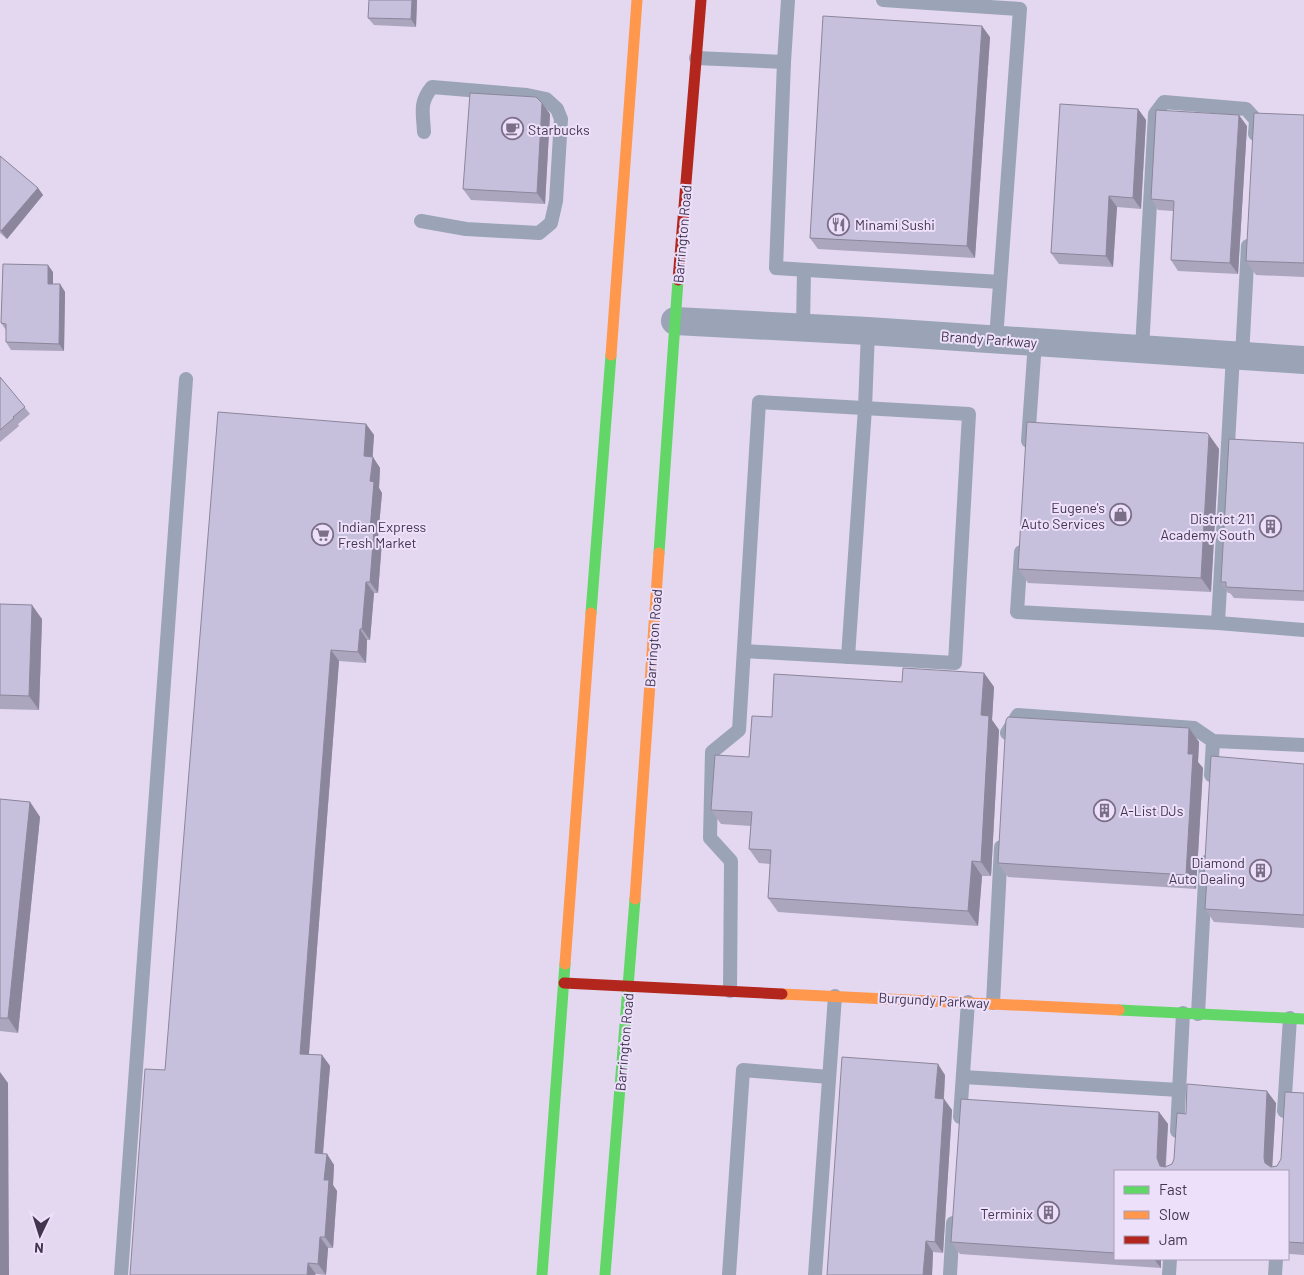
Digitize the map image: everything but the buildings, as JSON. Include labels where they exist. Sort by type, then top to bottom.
[{"type":"main road","points":[[542,1275],[637,0]]},
{"type":"main road","name":"Barrington Road","points":[[605,1275],[629,987],[675,321],[701,0]]},
{"type":"main road","name":"Burgundy Parkway","points":[[564,982],[629,987],[1304,1019]]},
{"type":"street","name":"Brandy Parkway","points":[[675,321],[868,331],[1304,360]]},
{"type":"lane","points":[[788,0],[776,268],[1000,282]]},
{"type":"lane","points":[[883,0],[1020,9],[996,339]]},
{"type":"lane","points":[[696,58],[784,62]]},
{"type":"lane","points":[[421,221],[466,229],[539,233],[551,222],[556,202],[561,119],[557,109],[546,99],[528,95],[432,87],[424,97],[424,132]]},
{"type":"lane","points":[[1142,348],[1155,114],[1164,102],[1246,109],[1256,120],[1254,146]]},
{"type":"lane","points":[[1218,624],[1237,356],[1249,230]]},
{"type":"lane","points":[[803,327],[804,270]]},
{"type":"lane","points":[[848,657],[865,408],[868,331]]},
{"type":"lane","points":[[1027,457],[1035,342]]},
{"type":"lane","points":[[121,1275],[186,379]]},
{"type":"lane","points":[[730,991],[731,861],[710,838],[712,752],[739,730],[759,402],[969,414],[955,663],[744,651]]},
{"type":"lane","points":[[1022,534],[1017,612],[1304,630]]},
{"type":"lane","points":[[1006,751],[1007,732],[1018,715],[1194,728],[1213,741],[1304,745]]},
{"type":"lane","points":[[1211,790],[1213,741]]},
{"type":"lane","points":[[993,1003],[1002,838]]},
{"type":"lane","points":[[1198,1014],[1207,848]]},
{"type":"lane","points":[[815,1275],[835,996]]},
{"type":"lane","points":[[960,1127],[968,1002]]},
{"type":"lane","points":[[1176,1144],[1183,1014]]},
{"type":"lane","points":[[1284,1123],[1290,1018]]},
{"type":"lane","points":[[729,1275],[743,1070],[829,1077]]},
{"type":"lane","points":[[963,1077],[1179,1090]]},
{"type":"lane","points":[[950,1275],[954,1206]]},
{"type":"lane","points":[[1169,1275],[1170,1260]]},
{"type":"lane","points":[[1275,1275],[1276,1260]]},
{"type":"traffic: fast","points":[[659,553],[678,280]]},
{"type":"traffic: fast","points":[[591,613],[611,355]]},
{"type":"traffic: fast","points":[[605,1275],[635,899]]},
{"type":"traffic: fast","points":[[542,1275],[565,964]]},
{"type":"traffic: fast","points":[[1119,1010],[1304,1019]]},
{"type":"traffic: slow","points":[[611,355],[637,0]]},
{"type":"traffic: slow","points":[[635,899],[659,553]]},
{"type":"traffic: slow","points":[[565,964],[591,613]]},
{"type":"traffic: slow","points":[[782,994],[1119,1010]]},
{"type":"traffic: jam","points":[[678,280],[701,0]]},
{"type":"traffic: jam","points":[[564,983],[782,994]]},
{"type":"place","name":"Starbucks","points":[[512,129]]},
{"type":"place","name":"Minami Sushi","points":[[839,224]]},
{"type":"place","name":"Eugene's Auto Services","points":[[1121,515]]},
{"type":"place","name":"District 211 Academy South","points":[[1271,526]]},
{"type":"place","name":"Indian Express Fresh Market","points":[[322,534]]},
{"type":"place","name":"A-List DJs","points":[[1104,810]]},
{"type":"place","name":"Diamond Auto Dealing","points":[[1261,870]]},
{"type":"place","name":"Terminix","points":[[1049,1213]]}]
